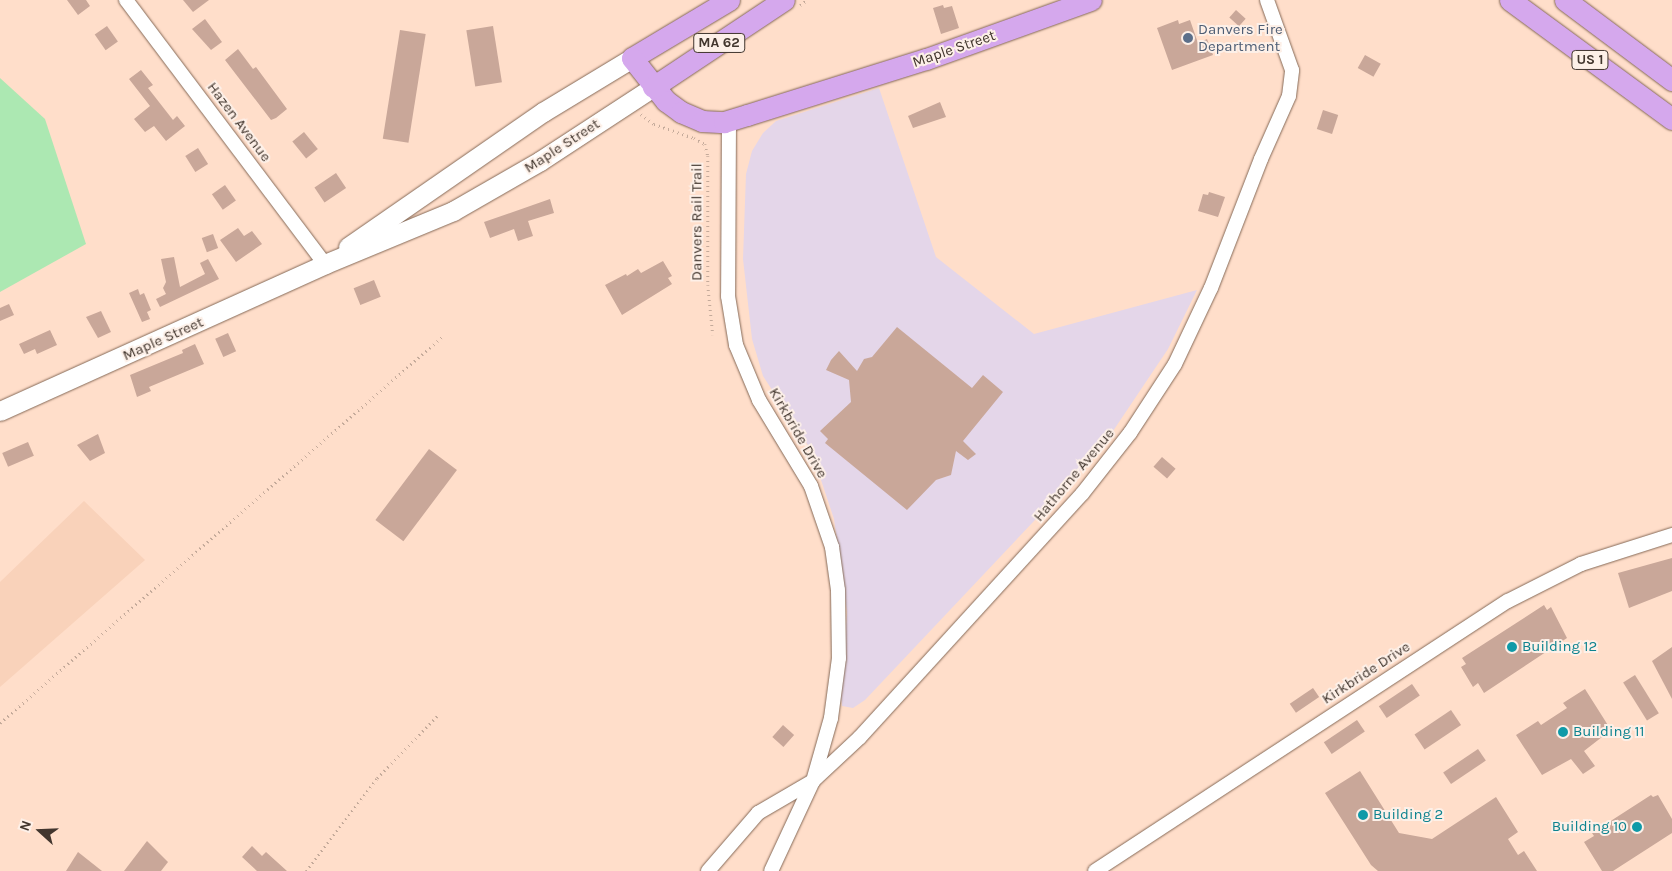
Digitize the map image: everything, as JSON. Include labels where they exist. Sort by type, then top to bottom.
[{"type":"main road","name":"Maple Street","points":[[325,264],[543,112],[729,0]]},
{"type":"main road","name":"Maple Street","points":[[729,121],[911,64],[1091,0]]},
{"type":"main road","points":[[1494,0],[1570,46]]},
{"type":"main road","name":"US 1","points":[[1510,0],[1570,46],[1672,119]]},
{"type":"main road","name":"US 1","points":[[1564,0],[1672,80]]},
{"type":"main road","name":"Maple Street","points":[[0,411],[325,264],[411,230],[500,186],[658,93],[792,3]]},
{"type":"main road","points":[[632,58],[658,93],[696,119],[729,121]]},
{"type":"street","name":"Hazen Avenue","points":[[126,0],[325,264]]},
{"type":"street","name":"Hathorne Avenue","points":[[708,871],[758,814],[813,781],[860,738],[1082,494],[1130,433],[1175,364],[1211,288],[1266,146],[1289,96],[1292,70],[1267,0]]},
{"type":"street","name":"Kirkbride Drive","points":[[729,121],[728,296],[736,345],[759,400],[811,486],[837,570],[839,658],[836,688],[824,747],[813,781],[771,871]]},
{"type":"street","name":"Kirkbride Drive","points":[[1095,871],[1508,601],[1581,564],[1672,534]]},
{"type":"path","points":[[792,3],[807,0]]},
{"type":"path","name":"Danvers Rail Trail","points":[[658,93],[640,116],[705,144],[708,156],[708,285],[713,335]]},
{"type":"path","points":[[0,723],[443,336]]},
{"type":"path","points":[[306,871],[377,778],[439,714]]},
{"type":"shaded area","points":[[879,88],[936,257],[1034,334],[1197,290],[1168,349],[1111,434],[1069,484],[865,700],[853,708],[842,706],[841,697],[847,612],[834,519],[811,450],[763,376],[752,339],[743,259],[746,174],[752,151],[763,133],[776,121]]},
{"type":"shaded area","points":[[84,501],[145,560],[0,687],[0,582]]},
{"type":"green space","points":[[0,78],[45,119],[86,244],[0,292]]},
{"type":"building","points":[[67,0],[86,0],[90,6],[78,15]]},
{"type":"building","points":[[183,0],[209,0],[193,12]]},
{"type":"building","points":[[943,5],[944,8],[952,6],[959,28],[941,34],[933,8]]},
{"type":"building","points":[[1236,10],[1246,19],[1239,26],[1229,17]]},
{"type":"building","points":[[205,19],[222,42],[211,50],[192,29]]},
{"type":"building","points":[[1178,20],[1179,24],[1190,20],[1198,43],[1207,39],[1213,55],[1172,70],[1157,28]]},
{"type":"building","points":[[107,26],[118,42],[106,50],[95,35]]},
{"type":"building","points":[[493,26],[502,82],[475,87],[466,30]]},
{"type":"building","points":[[400,30],[426,34],[408,143],[383,139]]},
{"type":"building","points":[[238,49],[253,69],[256,67],[287,109],[276,118],[271,120],[225,60]]},
{"type":"building","points":[[1365,55],[1381,64],[1373,77],[1358,68]]},
{"type":"building","points":[[141,70],[153,85],[148,88],[173,120],[177,116],[185,126],[166,141],[154,126],[145,132],[134,119],[150,106],[129,79]]},
{"type":"building","points":[[940,102],[946,117],[913,128],[908,116]]},
{"type":"building","points":[[1323,110],[1338,115],[1332,134],[1317,129]]},
{"type":"building","points":[[304,132],[318,149],[306,159],[292,141]]},
{"type":"building","points":[[198,148],[208,164],[195,172],[185,156]]},
{"type":"building","points":[[336,173],[346,188],[325,202],[314,188]]},
{"type":"building","points":[[225,185],[236,201],[223,210],[212,194]]},
{"type":"building","points":[[1209,192],[1225,197],[1218,217],[1198,211],[1203,194],[1208,195]]},
{"type":"building","points":[[550,199],[554,213],[528,221],[533,236],[518,241],[514,229],[490,238],[484,222]]},
{"type":"building","points":[[238,228],[244,236],[252,231],[262,244],[236,262],[220,240]]},
{"type":"building","points":[[213,234],[218,248],[207,252],[202,238]]},
{"type":"building","points":[[174,257],[180,287],[205,274],[200,263],[208,259],[219,279],[160,307],[156,299],[166,294],[163,288],[166,282],[161,259]]},
{"type":"building","points":[[663,261],[672,276],[668,278],[672,284],[622,315],[605,285],[638,269],[641,273]]},
{"type":"building","points":[[374,280],[381,297],[360,305],[354,288]]},
{"type":"building","points":[[138,289],[140,295],[144,293],[151,310],[147,312],[150,319],[142,322],[129,293]]},
{"type":"building","points":[[9,304],[14,315],[0,321],[0,308]]},
{"type":"building","points":[[101,311],[111,332],[98,338],[86,317]]},
{"type":"building","points":[[897,327],[972,388],[983,375],[1003,392],[963,441],[976,454],[968,460],[956,451],[951,475],[936,480],[907,510],[825,443],[828,439],[820,431],[851,402],[849,380],[826,370],[831,360],[839,351],[857,371],[864,359],[872,357]]},
{"type":"building","points":[[50,330],[57,345],[37,354],[35,349],[24,354],[19,344]]},
{"type":"building","points":[[228,333],[236,351],[223,357],[215,339]]},
{"type":"building","points":[[195,344],[204,364],[149,387],[151,391],[137,397],[130,375],[183,353],[182,350]]},
{"type":"building","points":[[98,434],[105,453],[90,461],[77,445]]},
{"type":"building","points":[[28,442],[34,456],[8,467],[2,453]]},
{"type":"building","points":[[429,449],[457,470],[403,541],[375,520]]},
{"type":"building","points":[[1162,457],[1176,469],[1167,479],[1153,467]]},
{"type":"building","points":[[1672,558],[1672,591],[1629,608],[1618,573]]},
{"type":"building","name":"Building 12","points":[[1544,605],[1547,610],[1551,607],[1567,638],[1484,693],[1478,683],[1473,687],[1461,667],[1466,664],[1462,658]]},
{"type":"building","points":[[1672,647],[1672,699],[1652,661]]},
{"type":"building","points":[[1635,675],[1659,713],[1647,721],[1623,682]]},
{"type":"building","points":[[1412,684],[1420,696],[1387,718],[1379,706]]},
{"type":"building","points":[[1313,688],[1319,697],[1296,713],[1290,704]]},
{"type":"building","name":"Building 11","points":[[1585,689],[1611,730],[1584,751],[1595,766],[1583,774],[1571,759],[1542,775],[1516,735],[1538,721],[1541,725],[1567,708],[1563,703]]},
{"type":"building","points":[[1451,710],[1461,725],[1425,750],[1415,735]]},
{"type":"building","points":[[1357,720],[1365,732],[1332,754],[1324,742]]},
{"type":"building","points":[[783,725],[794,735],[783,747],[772,737]]},
{"type":"building","points":[[1478,749],[1486,761],[1451,784],[1443,772]]},
{"type":"building","name":"Building 2","points":[[1360,771],[1399,833],[1432,839],[1496,797],[1518,832],[1508,839],[1518,855],[1524,851],[1537,871],[1378,871],[1371,865],[1325,793]]},
{"type":"building","name":"Building 10","points":[[1651,795],[1653,797],[1658,795],[1672,819],[1672,833],[1613,871],[1602,871],[1584,842],[1594,836],[1592,833]]},
{"type":"building","points":[[147,841],[168,862],[161,871],[124,871]]},
{"type":"building","points":[[252,846],[262,856],[266,852],[287,871],[257,871],[242,857]]},
{"type":"building","points":[[78,852],[102,871],[66,871]]},
{"type":"place","name":"Danvers Fire Department","points":[[1188,38]]},
{"type":"place","name":"Building 12","points":[[1512,647]]},
{"type":"place","name":"Building 11","points":[[1563,732]]},
{"type":"place","name":"Building 2","points":[[1363,815]]},
{"type":"place","name":"Building 10","points":[[1637,827]]}]
